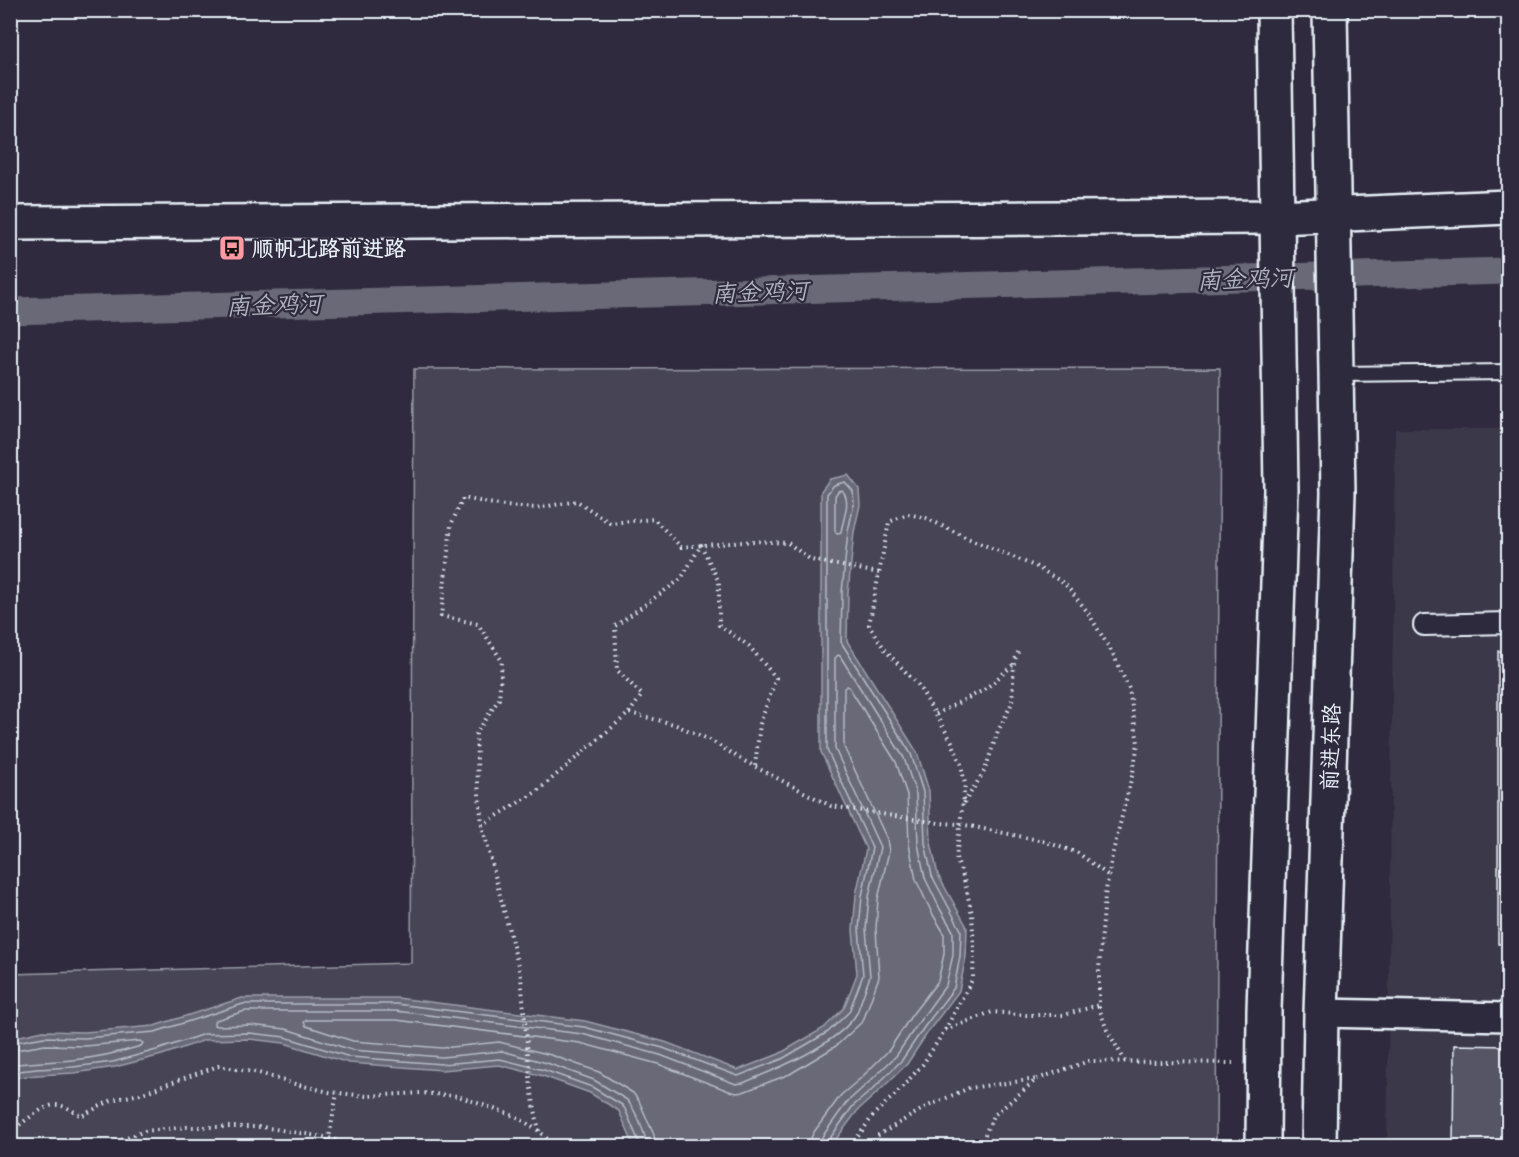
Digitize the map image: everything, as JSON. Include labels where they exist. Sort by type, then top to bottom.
[{"type":"main road","points":[[1263,1146],[1264,1010],[1281,490],[1274,10]]},
{"type":"main road","name":"前进东路","points":[[1319,1146],[1321,1013],[1338,493],[1330,10]]},
{"type":"main road","points":[[10,223],[1277,217],[1509,207]]},
{"type":"street","points":[[1424,625],[1509,623]]},
{"type":"street","points":[[1321,1013],[1509,1017]]},
{"type":"lane","points":[[1336,361],[1509,372]]},
{"type":"path","points":[[539,1131],[531,1088],[522,977],[482,825],[478,783],[476,734],[499,699],[501,661],[478,624],[441,616],[451,525],[463,498],[504,506],[537,508],[577,501],[610,523],[654,519],[681,547],[755,541],[788,543],[811,560],[879,573]]},
{"type":"path","points":[[851,1146],[875,1113],[923,1064],[974,978],[972,914],[964,879],[956,858],[965,784],[961,764],[952,742],[918,685],[886,651],[869,625],[889,522],[908,514],[926,519],[1037,567],[1065,584],[1088,611],[1113,654],[1129,689],[1138,743],[1112,856],[1099,969],[1099,1005],[1107,1029],[1125,1061]]},
{"type":"path","points":[[482,825],[536,792],[628,713],[642,695],[617,669],[615,626],[681,579],[701,545]]},
{"type":"path","points":[[701,545],[718,582],[719,625],[749,646],[777,678],[760,724],[755,766]]},
{"type":"path","points":[[962,806],[985,771],[998,731],[1012,704],[1014,665],[1019,650]]},
{"type":"path","points":[[936,714],[984,690],[1014,665]]},
{"type":"path","points":[[628,713],[674,724],[710,740],[831,806],[939,824],[960,824],[1043,841],[1078,853],[1109,876]]},
{"type":"path","points":[[945,1030],[992,1012],[1064,1016],[1099,1005]]},
{"type":"path","points":[[872,1146],[877,1136],[926,1107],[969,1088],[1037,1079],[1089,1061],[1233,1062]]},
{"type":"path","points":[[10,1132],[52,1105],[66,1107],[81,1116],[112,1100],[140,1094],[218,1066],[259,1073],[337,1093],[366,1096],[421,1093],[458,1096],[517,1117],[539,1131],[555,1146]]},
{"type":"path","points":[[980,1146],[993,1116],[1037,1079]]},
{"type":"path","points":[[326,1146],[337,1093]]},
{"type":"path","points":[[105,1146],[145,1131],[187,1126],[264,1127],[329,1138],[356,1146]]},
{"type":"shaded area","points":[[1220,368],[1216,1146],[11,1146],[10,974],[411,963],[414,369]]},
{"type":"shaded area","points":[[1395,429],[1508,429],[1508,1146],[1387,1146]]},
{"type":"water","points":[[848,475],[859,489],[860,505],[854,532],[848,593],[847,641],[917,752],[929,791],[931,843],[938,875],[967,927],[966,957],[959,991],[907,1064],[858,1110],[831,1146],[634,1146],[619,1111],[590,1093],[543,1076],[499,1065],[442,1070],[349,1063],[284,1043],[249,1039],[205,1040],[162,1055],[115,1067],[11,1078],[11,1038],[43,1031],[85,1032],[154,1026],[242,998],[397,998],[585,1021],[665,1042],[738,1070],[779,1054],[824,1028],[844,1008],[857,974],[853,930],[856,895],[866,849],[821,752],[821,491],[830,479]]},
{"type":"building","points":[[1498,651],[1508,651],[1508,944],[1498,944]]},
{"type":"building","points":[[1454,1045],[1508,1046],[1508,1146],[1453,1146]]},
{"type":"waterway","name":"南金鸡河","points":[[10,311],[1508,271]]},
{"type":"place","name":"顺帆北路前进路","points":[[232,248]]}]
